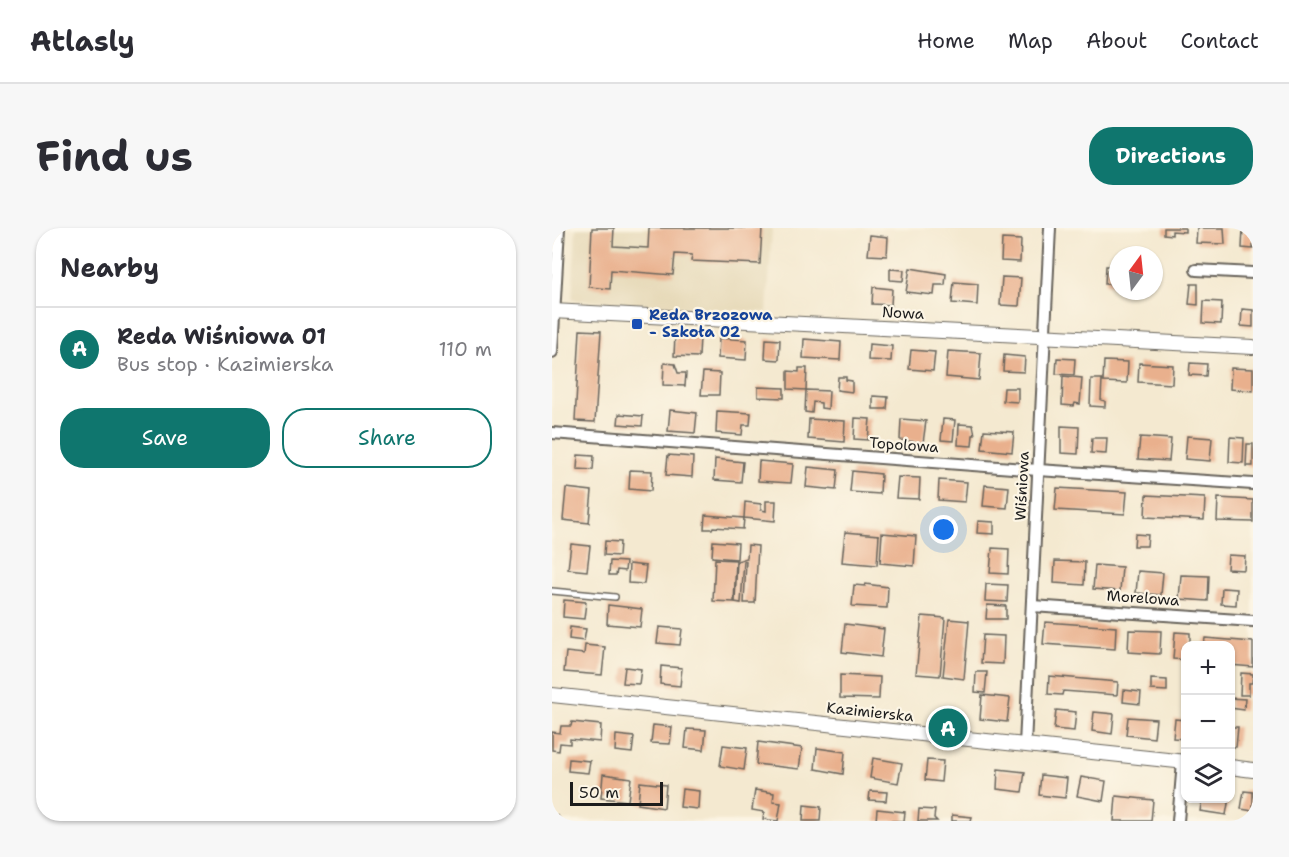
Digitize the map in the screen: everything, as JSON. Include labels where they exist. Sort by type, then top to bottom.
[{"type":"street","points":[[552,352],[559,228]]},
{"type":"street","name":"Wiśniowa","points":[[1025,745],[1050,228]]},
{"type":"street","points":[[1196,270],[1253,273]]},
{"type":"street","name":"Nowa","points":[[553,311],[1253,347]]},
{"type":"street","name":"Topolowa","points":[[552,433],[1253,484]]},
{"type":"street","name":"Morelowa","points":[[1032,606],[1253,621]]},
{"type":"street","name":"Kazimierska","points":[[552,695],[1181,762]]},
{"type":"street","points":[[1235,768],[1253,770]]},
{"type":"street","points":[[1178,821],[1181,792]]},
{"type":"lane","points":[[552,591],[615,597]]},
{"type":"shaded area","points":[[576,228],[772,228],[767,312],[572,300]]},
{"type":"building","points":[[592,228],[614,228],[613,246],[648,248],[649,228],[762,228],[760,264],[691,261],[692,255],[675,254],[673,275],[611,270],[610,289],[589,287]]},
{"type":"building","points":[[1164,228],[1185,228],[1185,232],[1172,231],[1172,235],[1164,234]]},
{"type":"building","points":[[1197,228],[1224,228],[1225,244],[1196,243]]},
{"type":"building","points":[[1243,228],[1253,228],[1253,249],[1242,248]]},
{"type":"building","points":[[870,235],[888,237],[887,256],[868,255]]},
{"type":"building","points":[[1002,239],[1021,240],[1020,262],[1001,261]]},
{"type":"building","points":[[1106,266],[1109,266],[1109,284],[1105,284]]},
{"type":"building","points":[[910,268],[946,274],[945,285],[935,285],[934,295],[906,292]]},
{"type":"building","points":[[890,269],[904,270],[903,281],[890,280]]},
{"type":"building","points":[[1002,277],[1021,278],[1019,306],[1000,305]]},
{"type":"building","points":[[954,282],[978,284],[977,305],[952,303]]},
{"type":"building","points":[[1191,284],[1198,284],[1198,305],[1189,304]]},
{"type":"building","points":[[873,287],[892,289],[891,305],[872,304]]},
{"type":"building","points":[[1204,301],[1222,302],[1221,324],[1203,323]]},
{"type":"building","points":[[1242,309],[1253,310],[1253,327],[1241,326]]},
{"type":"building","points":[[580,330],[601,331],[595,422],[575,421]]},
{"type":"building","points":[[675,335],[700,336],[699,357],[674,356]]},
{"type":"building","points":[[719,338],[747,340],[746,360],[718,358]]},
{"type":"building","points":[[766,339],[780,340],[779,360],[765,359]]},
{"type":"building","points":[[804,339],[841,342],[840,360],[803,358]]},
{"type":"building","points":[[869,344],[892,346],[891,361],[868,360]]},
{"type":"building","points":[[911,350],[935,352],[933,371],[909,369]]},
{"type":"building","points":[[948,351],[981,353],[979,380],[946,377]]},
{"type":"building","points":[[1004,355],[1025,357],[1024,372],[1003,371]]},
{"type":"building","points":[[1057,358],[1075,359],[1074,375],[1056,374]]},
{"type":"building","points":[[1104,361],[1128,362],[1127,383],[1103,382]]},
{"type":"building","points":[[664,363],[675,364],[678,373],[686,373],[685,386],[663,385]]},
{"type":"building","points":[[1139,363],[1173,365],[1172,384],[1138,382]]},
{"type":"building","points":[[1190,363],[1207,364],[1206,376],[1189,375]]},
{"type":"building","points":[[799,368],[807,368],[806,390],[788,389],[788,371],[799,372]]},
{"type":"building","points":[[1231,368],[1253,369],[1253,391],[1230,389]]},
{"type":"building","points":[[703,372],[720,373],[719,395],[701,395]]},
{"type":"building","points":[[1063,376],[1082,378],[1080,404],[1062,405]]},
{"type":"building","points":[[838,377],[846,377],[846,380],[852,381],[852,392],[837,390]]},
{"type":"building","points":[[1091,379],[1102,379],[1101,400],[1105,401],[1105,407],[1090,406]]},
{"type":"building","points":[[758,387],[784,388],[784,398],[758,397]]},
{"type":"building","points":[[1004,388],[1018,388],[1018,402],[1003,401]]},
{"type":"building","points":[[806,390],[829,391],[828,409],[821,408],[821,403],[813,402],[812,413],[805,412]]},
{"type":"building","points":[[873,396],[888,397],[887,409],[873,409]]},
{"type":"building","points":[[670,410],[697,413],[695,433],[668,431]]},
{"type":"building","points":[[717,411],[751,413],[750,425],[743,425],[742,435],[716,433]]},
{"type":"building","points":[[619,414],[643,416],[642,426],[618,424]]},
{"type":"building","points":[[855,418],[870,419],[868,440],[854,439]]},
{"type":"building","points":[[809,419],[845,421],[844,442],[808,439]]},
{"type":"building","points":[[901,419],[926,421],[923,443],[900,440]]},
{"type":"building","points":[[943,419],[955,420],[953,441],[941,440]]},
{"type":"building","points":[[959,424],[973,425],[975,435],[973,435],[972,446],[958,445]]},
{"type":"building","points":[[1061,426],[1079,427],[1078,454],[1061,453]]},
{"type":"building","points":[[984,430],[1014,432],[1012,452],[982,449]]},
{"type":"building","points":[[1187,436],[1212,438],[1210,461],[1185,459]]},
{"type":"building","points":[[1140,437],[1171,439],[1169,461],[1138,459]]},
{"type":"building","points":[[1230,437],[1244,438],[1243,463],[1229,462]]},
{"type":"building","points":[[1092,438],[1107,438],[1106,454],[1091,453]]},
{"type":"building","points":[[1247,444],[1253,444],[1253,466],[1246,466]]},
{"type":"building","points":[[578,455],[594,456],[593,470],[577,469]]},
{"type":"building","points":[[668,455],[693,457],[692,477],[666,475]]},
{"type":"building","points":[[715,459],[743,462],[741,482],[714,480]]},
{"type":"building","points":[[759,461],[793,464],[791,483],[758,481]]},
{"type":"building","points":[[808,467],[838,470],[836,490],[806,487]]},
{"type":"building","points":[[630,470],[652,471],[651,491],[629,489]]},
{"type":"building","points":[[852,471],[881,474],[880,494],[850,492]]},
{"type":"building","points":[[898,477],[920,478],[919,499],[896,498]]},
{"type":"building","points":[[939,480],[967,482],[965,502],[938,500]]},
{"type":"building","points":[[985,485],[1009,487],[1007,508],[983,506]]},
{"type":"building","points":[[566,488],[592,491],[589,523],[563,520]]},
{"type":"building","points":[[1057,488],[1127,492],[1125,514],[1055,510]]},
{"type":"building","points":[[1146,495],[1205,498],[1204,520],[1145,517]]},
{"type":"building","points":[[1218,498],[1253,500],[1253,522],[1217,521]]},
{"type":"building","points":[[766,501],[776,501],[775,521],[744,518],[745,502],[761,504],[761,510],[766,511]]},
{"type":"building","points":[[705,515],[744,518],[743,529],[713,527],[704,529]]},
{"type":"building","points":[[978,521],[994,522],[994,534],[977,533]]},
{"type":"building","points":[[845,532],[879,535],[877,565],[842,562]]},
{"type":"building","points":[[882,533],[916,536],[914,566],[880,563]]},
{"type":"building","points":[[1135,534],[1148,535],[1147,546],[1134,546]]},
{"type":"building","points":[[605,541],[620,542],[619,556],[604,555]]},
{"type":"building","points":[[713,541],[738,543],[737,559],[712,557]]},
{"type":"building","points":[[571,544],[590,546],[587,571],[568,569]]},
{"type":"building","points":[[748,545],[758,546],[755,603],[744,603],[746,561],[744,561],[741,603],[735,602],[737,561],[747,558]]},
{"type":"building","points":[[992,548],[1009,549],[1008,574],[990,573]]},
{"type":"building","points":[[1228,555],[1245,556],[1244,570],[1227,569]]},
{"type":"building","points":[[715,559],[736,560],[734,602],[713,601]]},
{"type":"building","points":[[610,561],[626,562],[625,571],[617,570],[616,575],[609,575]]},
{"type":"building","points":[[1055,561],[1085,562],[1084,585],[1054,583]]},
{"type":"building","points":[[629,564],[646,566],[644,584],[628,583]]},
{"type":"building","points":[[1095,565],[1122,567],[1120,591],[1093,589]]},
{"type":"building","points":[[1138,571],[1163,573],[1161,595],[1136,593]]},
{"type":"building","points":[[1181,575],[1209,576],[1208,601],[1179,599]]},
{"type":"building","points":[[865,584],[888,587],[887,608],[852,606],[854,585],[865,586]]},
{"type":"building","points":[[986,584],[1008,585],[1007,602],[985,601]]},
{"type":"building","points":[[1222,588],[1237,589],[1236,605],[1221,604]]},
{"type":"building","points":[[564,600],[586,602],[584,619],[563,617]]},
{"type":"building","points":[[608,605],[642,609],[640,627],[607,624]]},
{"type":"building","points":[[987,605],[1006,606],[1006,619],[986,619]]},
{"type":"building","points":[[922,616],[945,618],[940,676],[916,674]]},
{"type":"building","points":[[949,619],[969,621],[964,679],[943,676]]},
{"type":"building","points":[[1045,622],[1116,627],[1115,649],[1043,644]]},
{"type":"building","points":[[845,624],[884,629],[881,657],[842,652]]},
{"type":"building","points":[[570,627],[586,629],[584,641],[569,639]]},
{"type":"building","points":[[659,627],[682,629],[680,645],[657,643]]},
{"type":"building","points":[[1129,630],[1161,631],[1160,654],[1128,652]]},
{"type":"building","points":[[1175,632],[1190,633],[1190,641],[1181,641],[1181,660],[1173,659]]},
{"type":"building","points":[[983,635],[1004,636],[1003,664],[981,663]]},
{"type":"building","points":[[1205,638],[1253,642],[1253,667],[1235,665],[1235,641],[1205,641]]},
{"type":"building","points":[[585,645],[605,647],[602,675],[564,672],[566,652],[584,654]]},
{"type":"building","points":[[661,666],[682,668],[680,686],[660,684]]},
{"type":"building","points":[[625,667],[641,669],[639,684],[623,683]]},
{"type":"building","points":[[976,672],[987,672],[985,693],[975,692]]},
{"type":"building","points":[[1241,673],[1253,674],[1252,683],[1249,683],[1249,695],[1240,695]]},
{"type":"building","points":[[840,675],[880,677],[879,699],[840,698]]},
{"type":"building","points":[[1049,676],[1118,682],[1117,695],[1063,691],[1062,695],[1048,694]]},
{"type":"building","points":[[1151,679],[1167,680],[1167,691],[1151,690]]},
{"type":"building","points":[[1124,690],[1141,692],[1140,704],[1123,702]]},
{"type":"building","points":[[982,695],[1010,698],[1007,722],[980,719]]},
{"type":"building","points":[[1235,698],[1245,699],[1244,710],[1235,709]]},
{"type":"building","points":[[1056,710],[1076,712],[1074,731],[1054,729]]},
{"type":"building","points":[[1094,712],[1114,714],[1112,734],[1092,731]]},
{"type":"building","points":[[1128,717],[1156,719],[1154,738],[1126,735]]},
{"type":"building","points":[[1175,719],[1181,720],[1181,739],[1173,738]]},
{"type":"building","points":[[572,722],[601,725],[600,742],[570,739],[570,744],[560,743],[559,751],[552,750],[552,732],[560,733],[561,726],[571,726]]},
{"type":"building","points":[[653,725],[672,727],[670,744],[651,743]]},
{"type":"building","points":[[1235,727],[1238,727],[1236,747]]},
{"type":"building","points":[[687,729],[706,730],[704,750],[685,748]]},
{"type":"building","points":[[616,735],[634,737],[632,753],[615,751]]},
{"type":"building","points":[[758,742],[802,748],[799,769],[756,764]]},
{"type":"building","points":[[723,745],[747,748],[744,770],[720,766]]},
{"type":"building","points":[[817,748],[845,752],[843,774],[815,769]]},
{"type":"building","points":[[873,758],[902,763],[898,783],[870,778]]},
{"type":"building","points":[[569,759],[590,761],[588,773],[568,771]]},
{"type":"building","points":[[927,760],[943,761],[941,782],[925,780]]},
{"type":"building","points":[[998,769],[1025,772],[1022,792],[997,789]]},
{"type":"building","points":[[603,774],[631,778],[628,801],[601,798]]},
{"type":"building","points":[[1041,775],[1067,778],[1065,798],[1039,795]]},
{"type":"building","points":[[1081,777],[1106,781],[1103,801],[1077,796]]},
{"type":"building","points":[[640,782],[666,785],[664,808],[638,804]]},
{"type":"building","points":[[682,789],[699,791],[698,809],[680,807]]},
{"type":"building","points":[[755,790],[774,793],[773,802],[781,803],[778,821],[763,819],[764,812],[752,810]]},
{"type":"building","points":[[870,791],[887,792],[886,801],[869,800]]},
{"type":"building","points":[[1244,791],[1253,792],[1253,811],[1241,809]]},
{"type":"building","points":[[1116,796],[1153,800],[1151,821],[1114,821]]},
{"type":"building","points":[[1201,803],[1228,803],[1226,815],[1200,811]]},
{"type":"building","points":[[804,805],[821,807],[820,821],[803,821]]},
{"type":"building","points":[[877,809],[905,812],[904,821],[876,821]]},
{"type":"building","points":[[919,809],[935,810],[934,818],[937,821],[918,821]]},
{"type":"building","points":[[952,815],[972,817],[971,821],[952,821]]},
{"type":"place","name":"Reda Brzozowa - Szkoła 02","points":[[637,324]]},
{"type":"place","name":"Reda Wiśniowa 01","points":[[948,728]]}]
